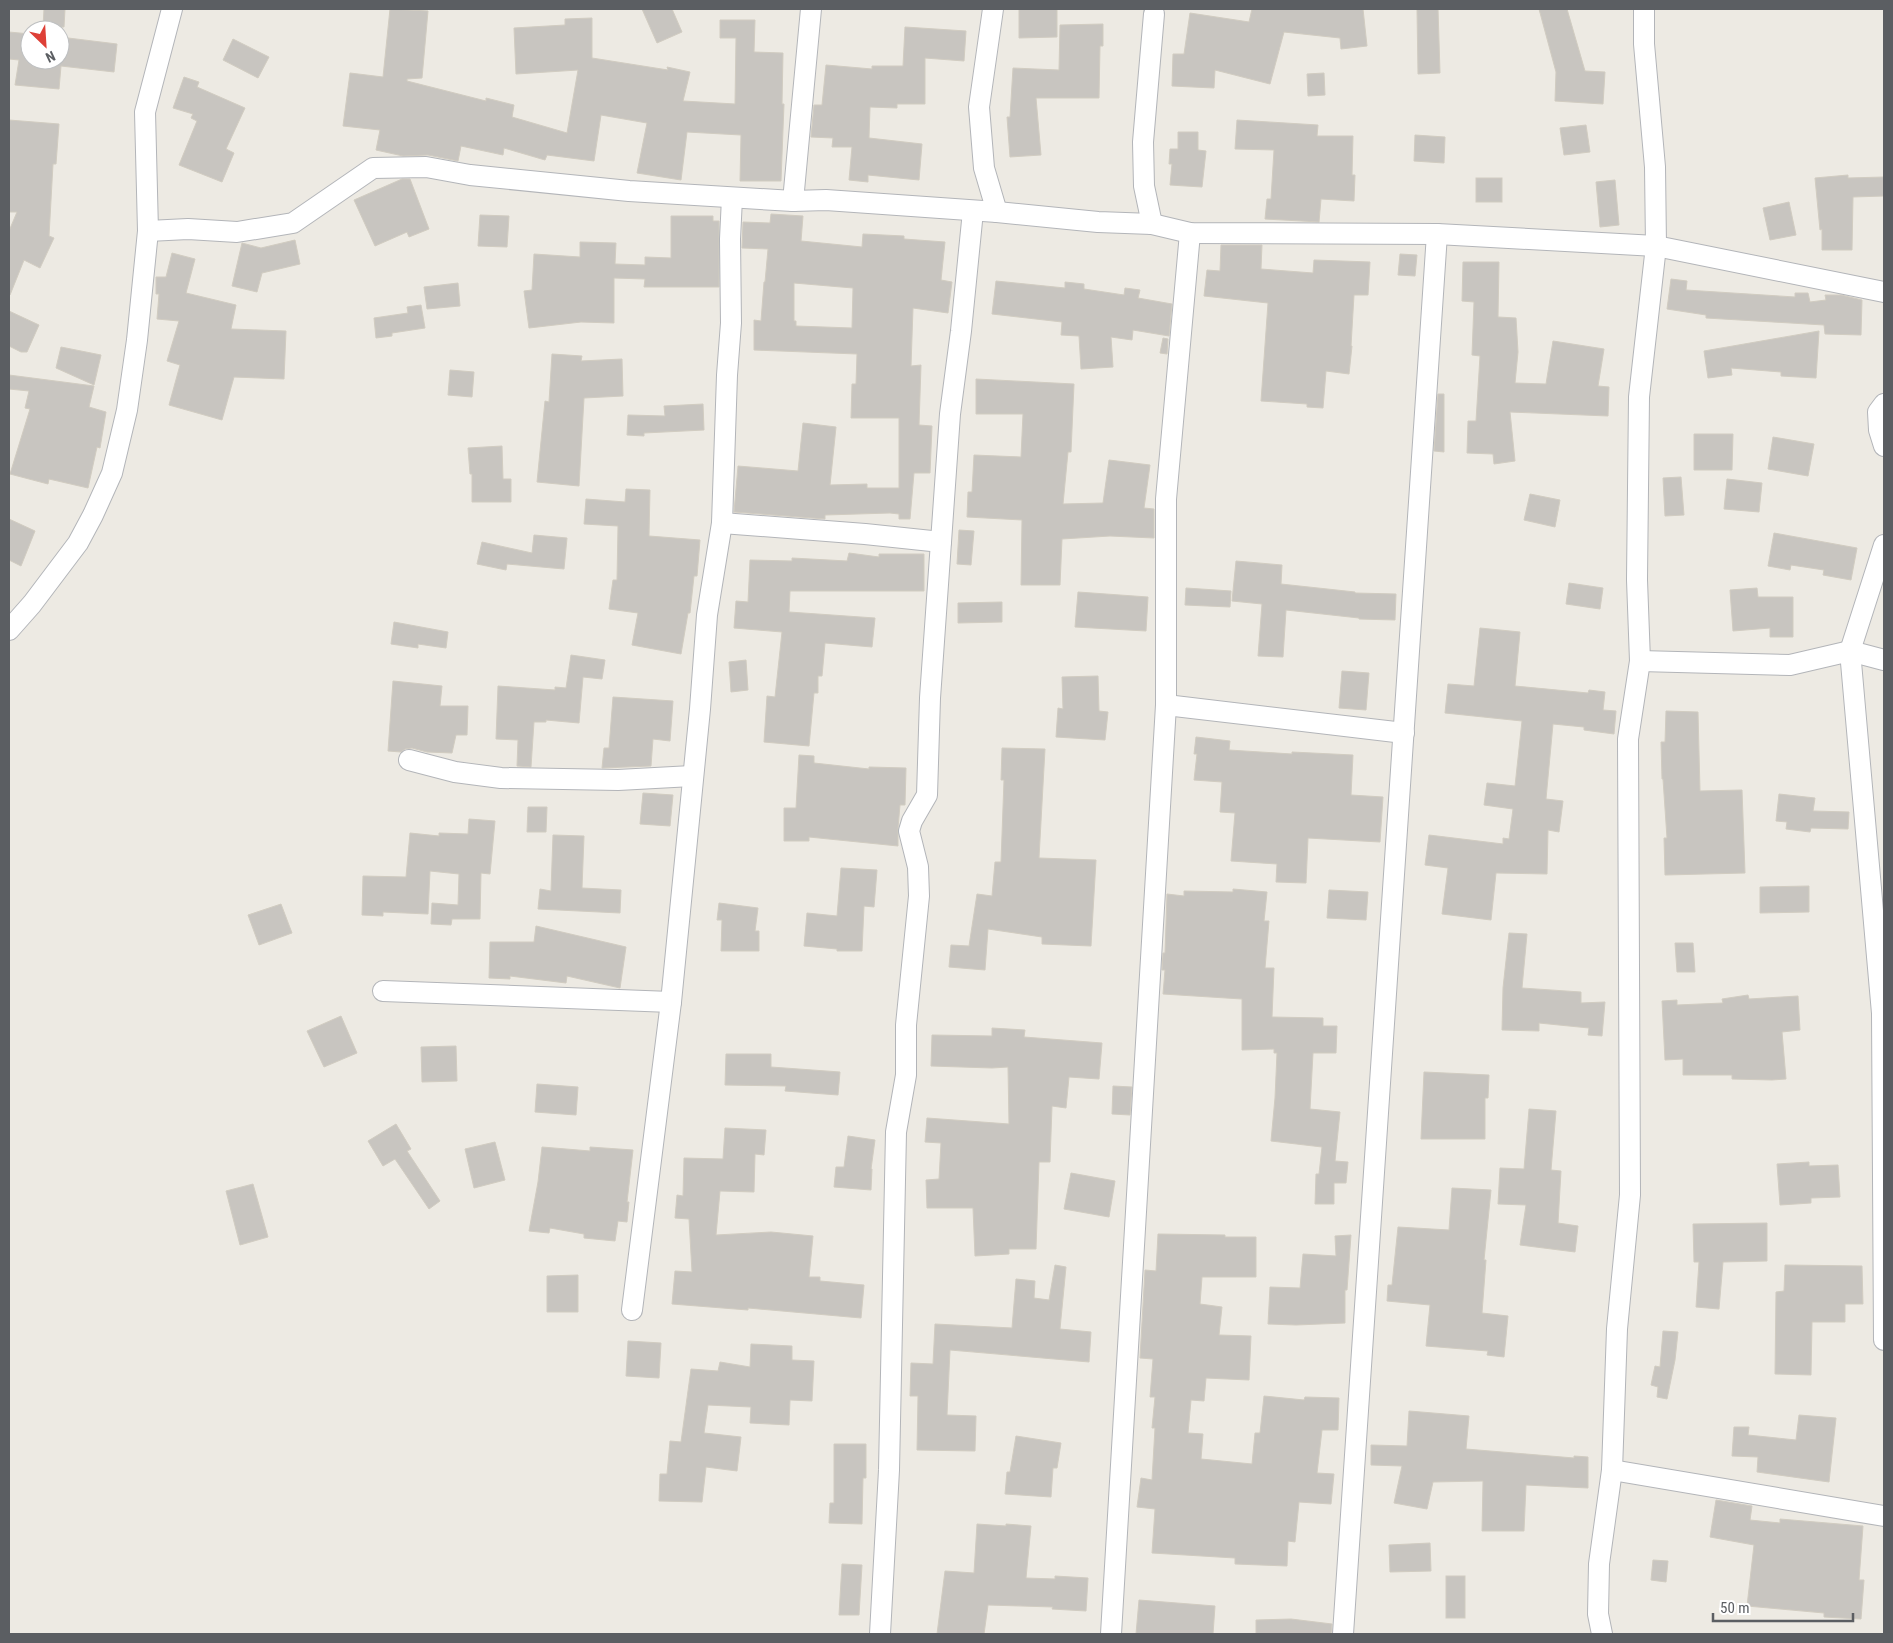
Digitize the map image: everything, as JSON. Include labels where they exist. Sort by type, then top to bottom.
[{"type":"street","points":[[9,630],[32,604],[78,543],[112,473],[127,410],[137,340],[148,231],[145,112],[172,9]]},
{"type":"street","points":[[793,201],[811,9]]},
{"type":"street","points":[[993,9],[979,108],[984,168],[997,212]]},
{"type":"street","points":[[1602,1634],[1598,1614],[1599,1564],[1612,1470],[1617,1329],[1630,1194],[1628,739],[1640,661],[1637,580],[1639,397],[1656,246],[1655,167],[1644,44],[1644,9]]},
{"type":"street","points":[[1152,224],[1144,186],[1143,142],[1154,14]]},
{"type":"street","points":[[148,231],[188,229],[237,232],[293,223],[374,168],[426,167],[470,175],[629,191],[793,201],[826,200],[997,212],[1098,222],[1152,224],[1190,233],[1437,234],[1656,246],[1884,292]]},
{"type":"street","points":[[632,1310],[671,1002],[700,709],[707,615],[722,523],[727,375],[732,323],[730,239],[732,198]]},
{"type":"street","points":[[880,1634],[889,1470],[896,1132],[906,1075],[906,1024],[919,896],[918,867],[911,846],[909,831],[912,821],[927,795],[930,698],[950,414],[961,331],[973,211]]},
{"type":"street","points":[[1111,1634],[1166,705],[1166,499],[1190,233]]},
{"type":"street","points":[[1343,1634],[1437,234]]},
{"type":"street","points":[[1884,404],[1878,412],[1879,430],[1884,446]]},
{"type":"street","points":[[722,523],[942,542]]},
{"type":"street","points":[[1884,545],[1850,651],[1882,1013],[1884,1340]]},
{"type":"street","points":[[1640,661],[1790,665],[1850,651],[1884,660]]},
{"type":"street","points":[[1166,705],[1404,733]]},
{"type":"street","points":[[409,760],[455,772],[502,778],[618,780],[692,776]]},
{"type":"street","points":[[383,991],[671,1002]]},
{"type":"street","points":[[1612,1470],[1884,1516]]},
{"type":"building","points":[[44,9],[65,9],[64,20],[43,20]]},
{"type":"building","points":[[390,9],[428,11],[422,78],[407,79],[407,81],[486,101],[486,98],[514,105],[512,117],[567,133],[578,70],[516,74],[514,28],[565,25],[565,19],[592,18],[592,58],[668,70],[667,67],[690,72],[683,101],[735,104],[736,38],[720,38],[720,20],[755,20],[754,52],[783,53],[782,104],[784,104],[781,181],[740,181],[741,135],[687,132],[681,180],[637,173],[647,123],[601,115],[594,161],[547,155],[545,160],[504,148],[503,155],[461,146],[458,161],[428,155],[403,156],[376,150],[380,130],[343,126],[350,73],[383,77]]},
{"type":"building","points":[[642,9],[672,9],[682,32],[657,43]]},
{"type":"building","points":[[1019,9],[1057,9],[1057,37],[1019,38]]},
{"type":"building","points":[[1252,9],[1363,9],[1367,46],[1341,49],[1340,38],[1284,32],[1270,84],[1215,70],[1214,88],[1172,86],[1173,54],[1184,54],[1190,13],[1249,22]]},
{"type":"building","points":[[1417,9],[1438,9],[1440,73],[1418,74]]},
{"type":"building","points":[[1539,9],[1567,9],[1585,71],[1605,72],[1603,104],[1555,101],[1556,72]]},
{"type":"building","points":[[1103,24],[1103,46],[1100,46],[1099,98],[1036,98],[1041,155],[1010,157],[1007,117],[1010,117],[1013,68],[1059,70],[1060,25]]},
{"type":"building","points":[[905,27],[966,31],[964,61],[925,58],[925,104],[897,104],[897,108],[870,107],[869,138],[922,144],[919,180],[868,175],[868,182],[849,180],[852,147],[832,147],[833,138],[811,137],[814,105],[822,105],[826,65],[872,69],[872,66],[903,66]]},
{"type":"building","points":[[9,32],[20,33],[20,70],[61,70],[59,89],[15,85],[19,60],[9,59]]},
{"type":"building","points":[[70,38],[117,44],[114,72],[70,67]]},
{"type":"building","points":[[233,39],[269,57],[258,78],[223,60]]},
{"type":"building","points":[[1324,73],[1325,95],[1308,96],[1307,74]]},
{"type":"building","points":[[184,77],[199,82],[197,87],[245,108],[226,149],[234,153],[222,182],[179,165],[197,121],[191,118],[193,114],[173,108]]},
{"type":"building","points":[[9,120],[59,124],[56,164],[53,164],[49,236],[54,238],[40,268],[24,260],[10,295],[9,231],[17,212],[9,212]]},
{"type":"building","points":[[1237,120],[1318,125],[1317,136],[1353,136],[1352,175],[1355,175],[1354,201],[1321,199],[1319,222],[1265,219],[1267,199],[1271,199],[1274,150],[1235,149]]},
{"type":"building","points":[[1586,125],[1590,152],[1564,155],[1560,128]]},
{"type":"building","points":[[1178,132],[1198,132],[1198,150],[1206,151],[1202,187],[1170,185],[1172,164],[1169,164],[1170,149],[1178,149]]},
{"type":"building","points":[[1415,135],[1445,137],[1444,163],[1414,161]]},
{"type":"building","points":[[1848,175],[1848,178],[1884,177],[1884,196],[1853,197],[1852,250],[1822,250],[1822,229],[1820,230],[1815,178]]},
{"type":"building","points":[[1476,178],[1502,178],[1502,202],[1476,202]]},
{"type":"building","points":[[402,179],[410,179],[429,229],[409,237],[407,232],[375,246],[354,200]]},
{"type":"building","points":[[1615,180],[1619,225],[1600,227],[1596,182]]},
{"type":"building","points":[[1789,202],[1796,235],[1770,240],[1763,208]]},
{"type":"building","points":[[771,214],[803,216],[801,241],[862,247],[863,234],[904,236],[904,239],[945,242],[941,280],[952,282],[948,313],[913,308],[911,366],[921,365],[919,425],[932,426],[930,473],[914,473],[910,519],[899,519],[899,514],[890,513],[825,515],[825,519],[734,512],[738,466],[798,471],[803,423],[836,427],[830,485],[867,484],[867,488],[899,488],[899,418],[851,418],[852,384],[856,384],[857,354],[754,350],[754,320],[761,321],[768,249],[742,248],[743,222],[770,223]],"holes":[[[794,283],[853,288],[852,328],[796,326],[796,321],[794,321]]]},
{"type":"building","points":[[480,215],[509,216],[507,247],[478,246]]},
{"type":"building","points":[[671,216],[713,216],[713,221],[719,221],[719,287],[644,287],[645,279],[614,278],[614,323],[581,322],[529,328],[524,291],[532,290],[534,254],[580,257],[580,242],[616,243],[615,264],[645,265],[645,257],[671,258]]},
{"type":"building","points":[[295,240],[300,264],[262,273],[257,292],[232,286],[242,243],[261,248]]},
{"type":"building","points":[[1221,245],[1262,245],[1261,269],[1313,273],[1314,260],[1370,262],[1368,295],[1354,295],[1349,374],[1326,371],[1323,408],[1307,407],[1307,404],[1261,401],[1268,303],[1204,296],[1207,270],[1220,271]]},
{"type":"building","points":[[172,253],[195,259],[186,293],[236,305],[231,329],[286,331],[284,379],[234,377],[222,420],[169,405],[180,365],[167,361],[179,321],[157,319],[159,294],[156,294],[156,277],[166,277]]},
{"type":"building","points":[[1400,254],[1417,255],[1415,276],[1398,275]]},
{"type":"building","points":[[1463,262],[1499,262],[1498,317],[1516,318],[1518,352],[1515,383],[1546,384],[1553,341],[1604,349],[1598,386],[1609,387],[1608,416],[1510,412],[1515,461],[1494,464],[1493,454],[1467,453],[1468,421],[1476,421],[1480,356],[1472,355],[1474,302],[1462,301]]},
{"type":"building","points":[[1671,279],[1687,281],[1686,290],[1795,297],[1795,293],[1808,293],[1810,302],[1826,300],[1825,295],[1841,295],[1862,300],[1861,335],[1825,334],[1824,325],[1706,318],[1706,315],[1667,309]]},
{"type":"building","points":[[996,281],[1065,288],[1065,282],[1084,284],[1084,289],[1124,295],[1125,288],[1140,290],[1138,298],[1172,304],[1169,336],[1133,330],[1132,340],[1111,337],[1113,367],[1081,369],[1079,336],[1061,335],[1062,322],[992,314]]},
{"type":"building","points":[[458,283],[460,306],[427,309],[424,287]]},
{"type":"building","points":[[421,305],[425,328],[392,333],[392,336],[376,338],[374,318],[408,313],[407,307]]},
{"type":"building","points":[[9,311],[39,325],[27,352],[21,352],[9,346]]},
{"type":"building","points":[[1819,331],[1816,378],[1781,376],[1781,372],[1731,368],[1732,375],[1708,378],[1704,351]]},
{"type":"building","points":[[1163,338],[1168,339],[1167,354],[1160,353]]},
{"type":"building","points":[[61,347],[101,355],[94,385],[56,368]]},
{"type":"building","points":[[552,354],[582,356],[581,361],[622,359],[623,396],[584,398],[579,486],[537,482],[545,401],[549,402]]},
{"type":"building","points":[[450,370],[474,372],[472,397],[448,395]]},
{"type":"building","points":[[9,375],[94,386],[89,407],[106,412],[100,448],[97,447],[88,488],[49,479],[48,484],[10,474],[30,409],[25,408],[29,391],[9,389]]},
{"type":"building","points":[[976,379],[1074,384],[1071,452],[1068,452],[1063,504],[1103,503],[1109,460],[1150,465],[1144,508],[1154,509],[1154,538],[1110,536],[1062,539],[1060,585],[1021,585],[1022,520],[967,517],[968,492],[972,492],[974,455],[1021,457],[1023,414],[976,414]]},
{"type":"building","points":[[1438,394],[1444,394],[1444,452],[1434,451]]},
{"type":"building","points":[[703,404],[704,430],[644,433],[644,436],[627,435],[628,415],[665,416],[664,406]]},
{"type":"building","points":[[1694,434],[1733,434],[1732,470],[1694,470]]},
{"type":"building","points":[[1773,437],[1814,444],[1808,476],[1768,469]]},
{"type":"building","points":[[502,446],[503,479],[511,479],[511,502],[472,502],[472,474],[470,474],[468,448]]},
{"type":"building","points":[[1681,477],[1684,515],[1665,516],[1663,478]]},
{"type":"building","points":[[1727,479],[1762,483],[1759,512],[1724,509]]},
{"type":"building","points":[[626,489],[650,490],[649,536],[700,540],[697,576],[694,576],[690,613],[688,613],[681,654],[632,645],[638,613],[609,609],[613,580],[617,580],[618,526],[584,524],[586,499],[625,502]]},
{"type":"building","points":[[1530,494],[1560,500],[1555,527],[1524,520]]},
{"type":"building","points":[[9,519],[35,531],[21,566],[9,560]]},
{"type":"building","points":[[959,530],[974,531],[971,565],[957,564]]},
{"type":"building","points":[[1774,533],[1857,548],[1851,580],[1823,575],[1824,570],[1791,565],[1790,570],[1768,566]]},
{"type":"building","points":[[534,535],[567,538],[564,569],[507,564],[506,570],[477,564],[482,542],[532,553]]},
{"type":"building","points":[[849,553],[879,557],[879,554],[924,554],[924,591],[790,591],[789,612],[875,618],[872,647],[825,643],[822,676],[818,676],[818,693],[814,693],[809,746],[764,742],[767,696],[775,697],[782,632],[734,628],[736,601],[748,602],[750,560],[792,561],[792,558],[847,561]]},
{"type":"building","points":[[1236,561],[1282,565],[1281,584],[1355,593],[1396,594],[1395,620],[1359,619],[1286,610],[1283,657],[1258,656],[1262,604],[1232,601]]},
{"type":"building","points":[[1569,583],[1603,588],[1600,609],[1566,604]]},
{"type":"building","points":[[1186,588],[1231,591],[1230,607],[1185,605]]},
{"type":"building","points":[[1757,588],[1758,597],[1793,597],[1793,637],[1770,637],[1770,628],[1733,631],[1730,590]]},
{"type":"building","points":[[1078,592],[1148,597],[1146,631],[1075,627]]},
{"type":"building","points":[[1002,602],[1002,622],[958,623],[958,603]]},
{"type":"building","points":[[394,622],[448,632],[446,648],[418,644],[418,648],[391,644]]},
{"type":"building","points":[[1480,628],[1520,632],[1515,686],[1588,693],[1589,690],[1605,692],[1603,710],[1616,711],[1614,734],[1584,730],[1584,727],[1553,724],[1546,799],[1563,801],[1559,832],[1548,830],[1547,874],[1496,873],[1491,920],[1442,914],[1448,868],[1425,865],[1429,835],[1503,844],[1503,838],[1509,839],[1513,809],[1484,805],[1487,783],[1515,786],[1522,721],[1445,713],[1448,684],[1474,686]]},
{"type":"building","points":[[571,655],[605,660],[602,679],[583,677],[579,723],[546,720],[546,722],[534,722],[531,767],[517,766],[518,740],[496,739],[498,686],[555,690],[555,687],[566,688]]},
{"type":"building","points":[[746,660],[748,690],[731,692],[729,662]]},
{"type":"building","points":[[1342,671],[1369,673],[1366,710],[1339,708]]},
{"type":"building","points":[[1098,676],[1099,711],[1108,712],[1105,740],[1056,737],[1058,708],[1063,709],[1062,677]]},
{"type":"building","points":[[393,681],[442,686],[440,706],[468,706],[467,735],[456,735],[452,753],[427,752],[412,748],[401,752],[388,751]]},
{"type":"building","points":[[613,697],[673,701],[670,741],[653,739],[651,766],[602,768],[604,748],[609,748]]},
{"type":"building","points":[[1666,711],[1698,712],[1700,791],[1742,790],[1745,873],[1665,875],[1664,838],[1667,838],[1661,742],[1665,742]]},
{"type":"building","points":[[1196,737],[1230,741],[1229,750],[1353,755],[1351,795],[1383,797],[1380,842],[1308,838],[1306,883],[1276,882],[1277,864],[1231,861],[1235,813],[1220,812],[1222,782],[1194,780],[1197,754],[1194,754]]},
{"type":"building","points":[[1002,748],[1045,749],[1039,858],[1096,860],[1091,946],[1042,944],[1042,937],[988,929],[985,970],[949,967],[951,945],[969,946],[977,894],[992,896],[995,862],[1001,862],[1004,780],[1001,780]]},
{"type":"building","points":[[799,755],[814,756],[814,763],[869,769],[869,767],[906,768],[905,805],[900,805],[898,846],[809,837],[809,841],[784,841],[784,808],[796,808]]},
{"type":"building","points":[[643,793],[673,795],[670,826],[640,824]]},
{"type":"building","points":[[1779,794],[1815,798],[1813,811],[1849,812],[1848,829],[1811,828],[1810,832],[1786,829],[1787,822],[1776,821]]},
{"type":"building","points":[[528,807],[547,807],[546,832],[527,832]]},
{"type":"building","points":[[469,819],[495,821],[490,874],[481,873],[480,919],[452,919],[451,925],[431,924],[432,903],[458,905],[459,874],[430,871],[428,914],[383,912],[383,916],[362,915],[363,876],[406,877],[410,833],[439,836],[439,833],[468,834]]},
{"type":"building","points":[[553,835],[584,836],[582,888],[621,890],[620,913],[538,909],[540,889],[551,891]]},
{"type":"building","points":[[841,868],[877,870],[874,907],[864,906],[862,951],[837,951],[837,949],[804,946],[807,913],[837,916]]},
{"type":"building","points":[[1809,886],[1809,912],[1760,913],[1760,887]]},
{"type":"building","points":[[1233,889],[1267,892],[1264,921],[1269,921],[1265,968],[1274,968],[1272,1017],[1323,1018],[1323,1026],[1337,1026],[1336,1053],[1313,1053],[1310,1109],[1340,1112],[1335,1161],[1348,1162],[1346,1183],[1334,1183],[1334,1204],[1315,1204],[1316,1174],[1319,1174],[1322,1147],[1271,1141],[1277,1053],[1274,1053],[1274,1049],[1242,1050],[1242,999],[1163,994],[1165,970],[1162,970],[1163,953],[1165,953],[1167,894],[1184,896],[1184,891],[1233,892]]},
{"type":"building","points":[[1329,890],[1368,892],[1366,920],[1327,918]]},
{"type":"building","points":[[719,903],[758,908],[755,931],[759,931],[759,951],[721,951],[722,920],[717,920]]},
{"type":"building","points":[[281,904],[292,933],[259,945],[248,915]]},
{"type":"building","points":[[536,926],[626,947],[620,988],[567,976],[566,983],[510,976],[510,979],[489,978],[490,942],[534,942]]},
{"type":"building","points":[[1509,933],[1527,934],[1522,988],[1581,992],[1581,1003],[1605,1002],[1602,1036],[1588,1035],[1589,1028],[1539,1023],[1539,1031],[1502,1030],[1503,988]]},
{"type":"building","points":[[1675,943],[1693,943],[1695,972],[1677,972]]},
{"type":"building","points":[[1748,995],[1749,999],[1798,996],[1800,1030],[1782,1032],[1786,1079],[1732,1079],[1732,1075],[1683,1075],[1683,1059],[1665,1060],[1662,1001],[1677,1000],[1677,1005],[1723,1003],[1722,999]]},
{"type":"building","points":[[341,1016],[357,1053],[324,1067],[307,1031]]},
{"type":"building","points":[[992,1028],[1025,1030],[1024,1037],[1102,1043],[1099,1079],[1069,1077],[1066,1108],[1052,1106],[1050,1162],[1039,1162],[1036,1249],[1009,1249],[1009,1254],[975,1256],[973,1208],[927,1208],[926,1180],[939,1179],[941,1143],[925,1142],[927,1118],[1009,1124],[1008,1067],[931,1066],[932,1035],[992,1036]]},
{"type":"building","points":[[456,1046],[457,1081],[422,1082],[421,1047]]},
{"type":"building","points":[[726,1054],[771,1054],[771,1067],[840,1072],[838,1095],[785,1091],[786,1086],[725,1085]]},
{"type":"building","points":[[1424,1072],[1489,1075],[1488,1098],[1485,1098],[1485,1139],[1421,1139]]},
{"type":"building","points":[[537,1084],[578,1087],[576,1115],[535,1112]]},
{"type":"building","points":[[1113,1086],[1132,1087],[1130,1115],[1112,1114]]},
{"type":"building","points":[[1529,1109],[1556,1111],[1551,1170],[1561,1171],[1558,1223],[1578,1226],[1575,1252],[1520,1245],[1526,1205],[1498,1204],[1500,1168],[1524,1169]]},
{"type":"building","points":[[396,1124],[411,1149],[407,1151],[440,1201],[429,1209],[395,1159],[383,1166],[368,1141]]},
{"type":"building","points":[[725,1128],[766,1130],[764,1155],[755,1154],[754,1192],[720,1191],[716,1235],[771,1232],[813,1236],[809,1277],[820,1277],[820,1281],[864,1285],[861,1318],[748,1308],[748,1310],[672,1304],[675,1271],[692,1272],[689,1219],[675,1218],[677,1195],[683,1196],[684,1158],[723,1159]]},
{"type":"building","points":[[848,1136],[875,1140],[871,1169],[871,1190],[834,1187],[836,1167],[844,1167]]},
{"type":"building","points":[[495,1142],[505,1180],[474,1188],[465,1149]]},
{"type":"building","points":[[542,1147],[590,1151],[590,1147],[633,1150],[627,1202],[629,1202],[627,1222],[618,1221],[615,1241],[584,1238],[584,1234],[550,1228],[549,1233],[529,1231]]},
{"type":"building","points":[[1809,1162],[1809,1166],[1838,1165],[1840,1197],[1811,1198],[1811,1203],[1780,1205],[1777,1164]]},
{"type":"building","points":[[1071,1173],[1115,1181],[1109,1217],[1064,1209]]},
{"type":"building","points":[[253,1184],[268,1237],[240,1245],[226,1191]]},
{"type":"building","points":[[1452,1188],[1491,1190],[1484,1260],[1486,1260],[1482,1313],[1508,1316],[1504,1357],[1487,1355],[1488,1351],[1426,1346],[1430,1305],[1387,1301],[1388,1285],[1392,1285],[1398,1227],[1449,1230]]},
{"type":"building","points":[[1767,1223],[1767,1261],[1723,1262],[1719,1309],[1696,1307],[1699,1262],[1694,1262],[1693,1224]]},
{"type":"building","points":[[1158,1234],[1256,1237],[1256,1277],[1202,1277],[1200,1304],[1222,1307],[1219,1335],[1251,1336],[1249,1380],[1206,1378],[1204,1401],[1191,1400],[1188,1433],[1203,1434],[1201,1459],[1252,1464],[1255,1433],[1260,1433],[1264,1396],[1304,1400],[1305,1397],[1339,1398],[1338,1430],[1322,1430],[1317,1473],[1334,1474],[1331,1504],[1299,1502],[1295,1542],[1288,1541],[1287,1566],[1235,1564],[1235,1558],[1152,1553],[1155,1509],[1137,1507],[1141,1478],[1152,1480],[1155,1428],[1152,1428],[1155,1397],[1150,1397],[1153,1359],[1140,1358],[1145,1270],[1156,1271]]},
{"type":"building","points":[[1351,1235],[1347,1290],[1345,1290],[1345,1323],[1268,1324],[1270,1287],[1300,1288],[1303,1254],[1336,1256],[1335,1236]]},
{"type":"building","points":[[1055,1265],[1066,1267],[1060,1329],[1091,1332],[1089,1362],[950,1350],[947,1415],[976,1416],[975,1451],[917,1450],[918,1396],[910,1396],[911,1363],[933,1364],[935,1324],[1012,1328],[1016,1279],[1035,1281],[1034,1298],[1049,1300]]},
{"type":"building","points":[[1785,1265],[1862,1266],[1863,1304],[1845,1304],[1845,1322],[1812,1322],[1811,1375],[1775,1374],[1776,1292],[1784,1291]]},
{"type":"building","points":[[578,1275],[578,1312],[547,1312],[547,1276]]},
{"type":"building","points":[[1663,1331],[1678,1332],[1675,1360],[1667,1399],[1657,1397],[1658,1387],[1651,1385],[1655,1366],[1660,1367]]},
{"type":"building","points":[[628,1341],[661,1343],[659,1378],[626,1376]]},
{"type":"building","points":[[751,1344],[792,1346],[792,1360],[814,1361],[812,1401],[790,1400],[789,1425],[750,1423],[751,1407],[708,1405],[704,1433],[741,1437],[737,1471],[706,1467],[702,1502],[659,1501],[660,1474],[667,1474],[670,1441],[681,1442],[691,1369],[718,1371],[720,1362],[750,1367]]},
{"type":"building","points":[[1409,1411],[1469,1416],[1466,1449],[1574,1458],[1574,1456],[1588,1457],[1588,1488],[1526,1485],[1524,1531],[1482,1531],[1483,1481],[1433,1482],[1427,1509],[1394,1503],[1402,1466],[1371,1465],[1371,1445],[1407,1446]]},
{"type":"building","points":[[1799,1415],[1836,1418],[1829,1482],[1757,1472],[1758,1457],[1732,1456],[1734,1427],[1749,1427],[1748,1435],[1796,1440]]},
{"type":"building","points":[[1016,1436],[1061,1443],[1057,1468],[1053,1468],[1051,1497],[1005,1494],[1007,1472],[1010,1472]]},
{"type":"building","points":[[834,1444],[866,1444],[866,1478],[863,1478],[862,1524],[829,1523],[830,1503],[834,1503]]},
{"type":"building","points":[[1716,1500],[1752,1506],[1750,1520],[1780,1523],[1780,1519],[1863,1526],[1859,1580],[1864,1580],[1861,1619],[1824,1617],[1824,1613],[1747,1606],[1754,1545],[1710,1537]]},
{"type":"building","points":[[977,1524],[1031,1526],[1026,1578],[1055,1579],[1055,1576],[1088,1578],[1086,1611],[1052,1609],[1053,1607],[988,1605],[984,1634],[937,1634],[945,1571],[974,1573]]},
{"type":"building","points":[[1430,1543],[1431,1571],[1390,1572],[1389,1545]]},
{"type":"building","points":[[1653,1560],[1668,1561],[1666,1582],[1651,1580]]},
{"type":"building","points":[[842,1564],[862,1565],[859,1615],[839,1615]]},
{"type":"building","points":[[1446,1576],[1465,1576],[1465,1618],[1446,1618]]},
{"type":"building","points":[[1139,1600],[1215,1606],[1213,1634],[1136,1634]]},
{"type":"building","points":[[1291,1619],[1332,1624],[1331,1634],[1256,1634],[1256,1620]]}]
